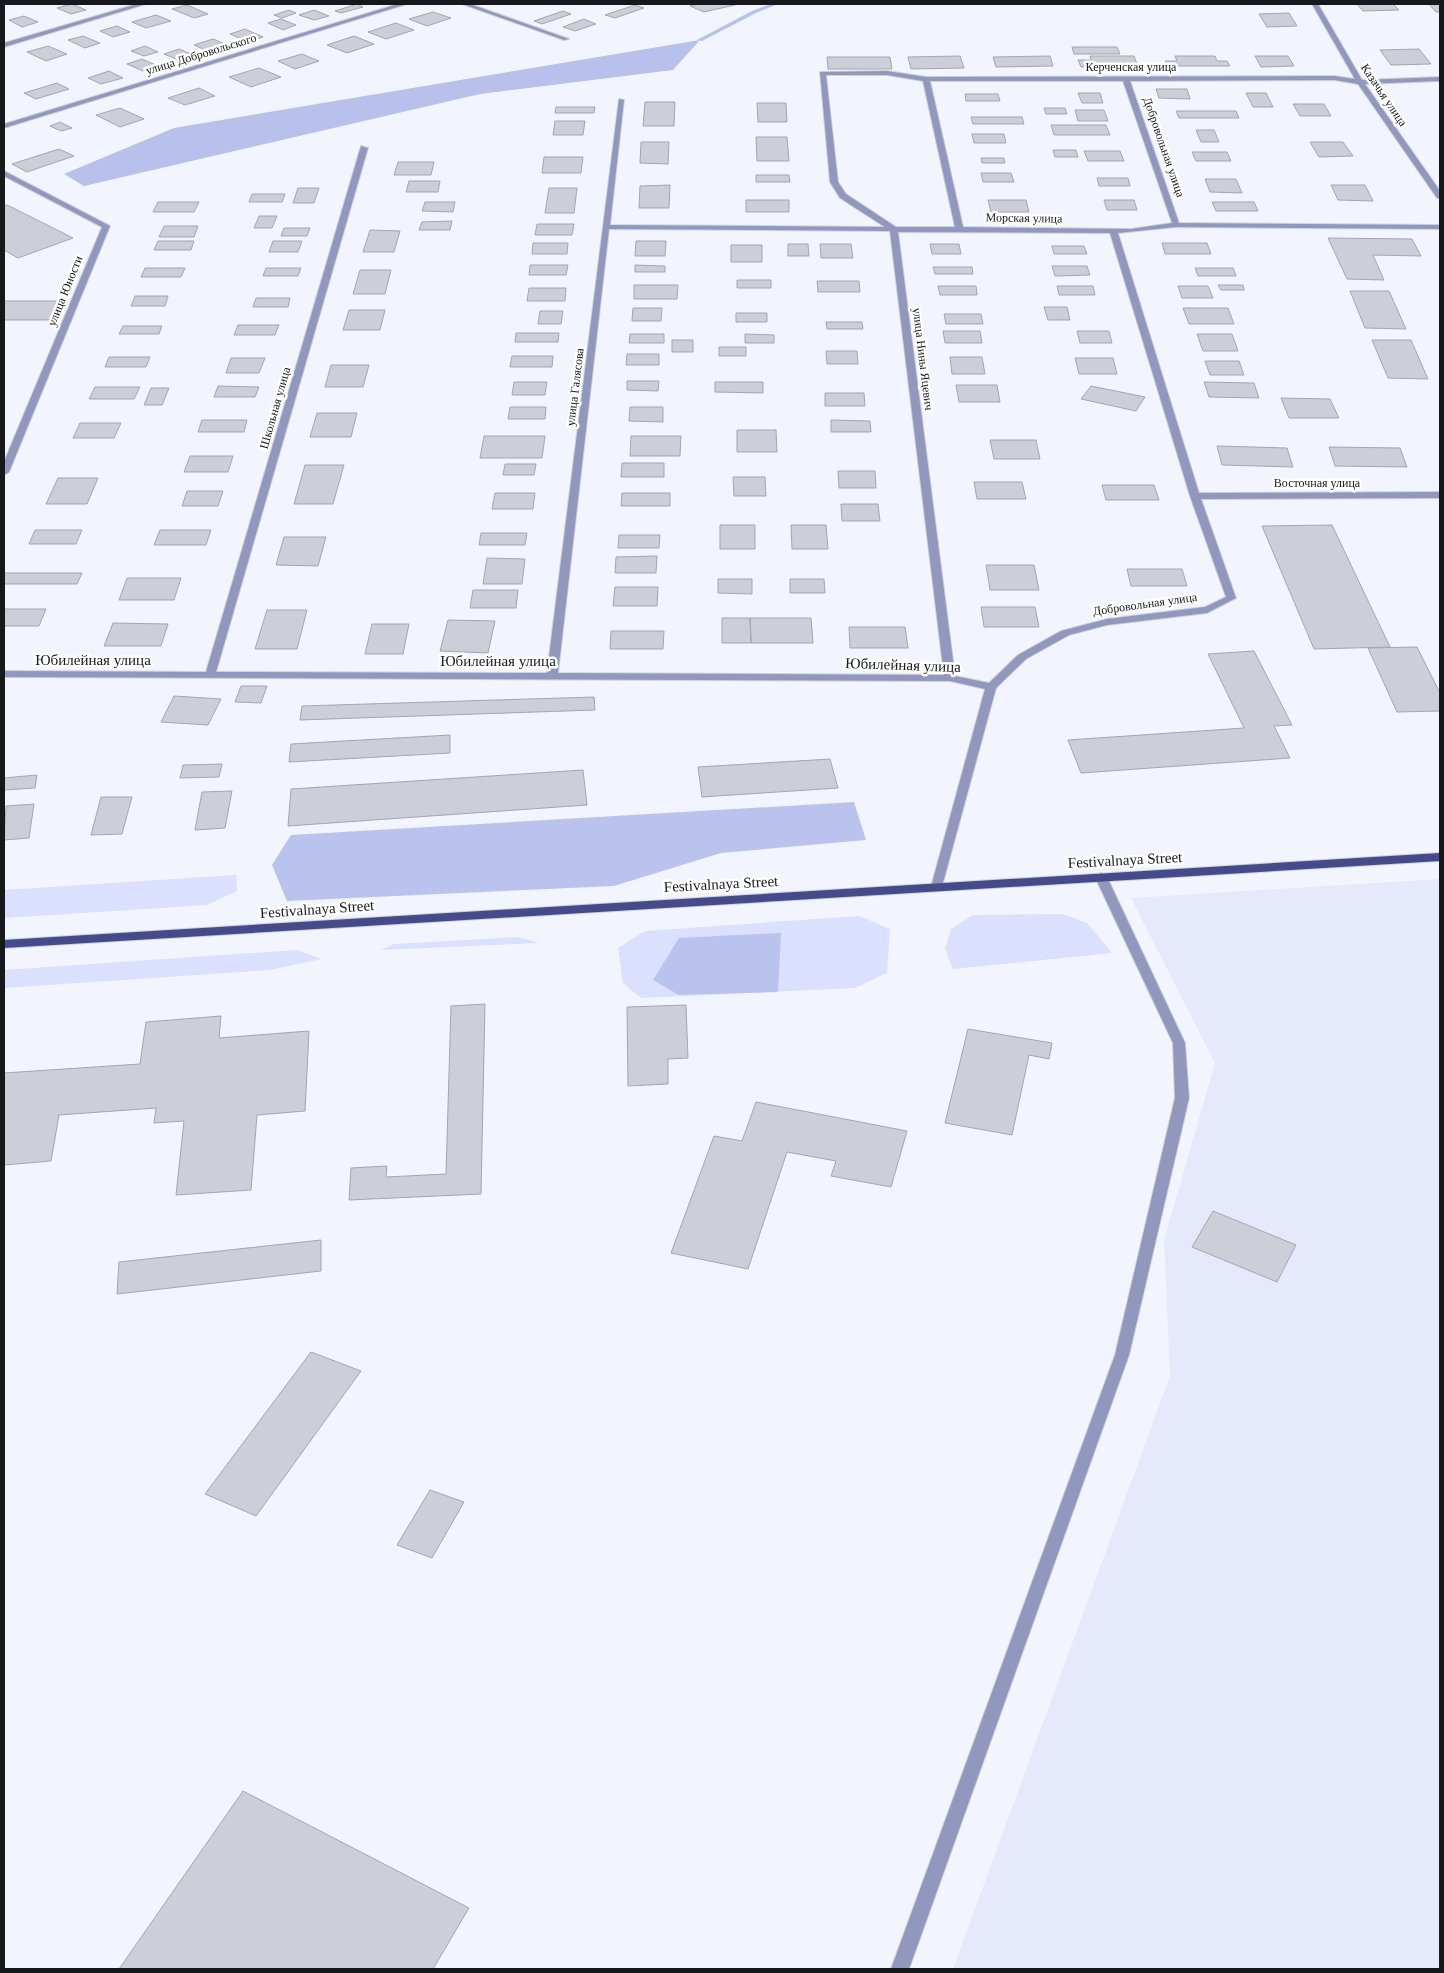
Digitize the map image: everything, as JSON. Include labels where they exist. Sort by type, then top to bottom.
[{"type":"main road","name":"Festivalnaya Street","points":[[4,944],[1440,857]]},
{"type":"street","points":[[4,45],[143,4]]},
{"type":"street","name":"улица Добровольского","points":[[4,126],[404,4]]},
{"type":"street","points":[[465,4],[566,39]]},
{"type":"street","name":"Казачья улица","points":[[1316,4],[1360,82],[1440,196]]},
{"type":"street","name":"Керченская улица","points":[[894,229],[843,196],[834,182],[822,73],[887,73],[926,79],[1334,78],[1360,82],[1440,79]]},
{"type":"street","points":[[926,79],[959,228]]},
{"type":"street","name":"Добровольная улица","points":[[1126,79],[1176,225]]},
{"type":"street","name":"улица Галясова","points":[[552,677],[621,100]]},
{"type":"street","name":"Школьная улица","points":[[210,675],[364,148]]},
{"type":"street","name":"улица Юности","points":[[4,173],[106,226],[4,472]]},
{"type":"street","name":"Морская улица","points":[[607,227],[1113,230],[1176,225],[1440,227]]},
{"type":"street","name":"улица Нины Яцевич","points":[[894,229],[950,678]]},
{"type":"street","name":"Добровольная улица","points":[[991,687],[1022,657],[1065,633],[1107,622],[1207,610],[1230,598],[1195,496],[1113,230]]},
{"type":"street","name":"Восточная улица","points":[[1195,496],[1440,495]]},
{"type":"street","name":"Юбилейная улица","points":[[4,674],[950,678],[991,687]]},
{"type":"street","points":[[937,887],[991,687]]},
{"type":"street","points":[[900,1969],[1122,1356],[1182,1098],[1179,1042],[1101,877]]},
{"type":"shaded area","points":[[700,40],[673,70],[480,94],[84,186],[64,174],[174,128]]},
{"type":"shaded area","points":[[854,802],[866,840],[721,853],[614,886],[287,901],[272,865],[291,835]]},
{"type":"shaded area","points":[[236,875],[237,891],[207,905],[4,918],[4,890]]},
{"type":"shaded area","points":[[1440,879],[1440,1969],[953,1969],[1170,1376],[1164,1240],[1215,1063],[1131,898]]},
{"type":"shaded area","points":[[1063,914],[1087,923],[1112,953],[953,969],[945,949],[951,929],[973,915]]},
{"type":"shaded area","points":[[859,916],[890,929],[887,973],[855,988],[641,998],[623,983],[618,948],[645,931]]},
{"type":"shaded area","points":[[781,933],[778,992],[679,995],[653,980],[679,938]]},
{"type":"shaded area","points":[[518,937],[539,943],[380,950],[394,944]]},
{"type":"shaded area","points":[[297,950],[321,959],[270,970],[4,988],[4,970]]},
{"type":"building","points":[[72,4],[86,10],[71,14],[57,8]]},
{"type":"building","points":[[357,4],[363,7],[341,13],[335,11]]},
{"type":"building","points":[[699,4],[739,4],[704,12],[690,6]]},
{"type":"building","points":[[1357,4],[1393,4],[1399,10],[1363,11]]},
{"type":"building","points":[[1429,4],[1440,4],[1440,12],[1436,12]]},
{"type":"building","points":[[187,5],[208,14],[194,18],[172,9]]},
{"type":"building","points":[[635,5],[644,8],[615,18],[605,15]]},
{"type":"building","points":[[289,10],[296,13],[282,18],[274,15]]},
{"type":"building","points":[[314,10],[329,16],[314,20],[299,15]]},
{"type":"building","points":[[563,11],[571,14],[542,24],[534,21]]},
{"type":"building","points":[[433,12],[451,18],[427,26],[409,19]]},
{"type":"building","points":[[1289,13],[1297,26],[1267,27],[1259,14]]},
{"type":"building","points":[[156,15],[171,21],[146,28],[132,22]]},
{"type":"building","points":[[24,16],[38,22],[22,27],[9,20]]},
{"type":"building","points":[[281,19],[296,25],[283,30],[268,23]]},
{"type":"building","points":[[584,19],[596,24],[575,31],[563,27]]},
{"type":"building","points":[[396,23],[414,30],[386,39],[368,32]]},
{"type":"building","points":[[117,26],[130,32],[113,37],[100,31]]},
{"type":"building","points":[[245,29],[263,37],[248,42],[230,34]]},
{"type":"building","points":[[83,36],[100,43],[85,48],[68,40]]},
{"type":"building","points":[[354,36],[374,44],[347,53],[327,45]]},
{"type":"building","points":[[213,39],[230,46],[210,52],[194,45]]},
{"type":"building","points":[[48,46],[67,54],[46,61],[27,52]]},
{"type":"building","points":[[145,46],[158,52],[144,56],[131,51]]},
{"type":"building","points":[[1072,47],[1117,47],[1120,54],[1074,54]]},
{"type":"building","points":[[179,49],[196,56],[181,61],[164,54]]},
{"type":"building","points":[[1419,49],[1431,64],[1391,65],[1380,50]]},
{"type":"building","points":[[302,54],[319,61],[295,69],[278,61]]},
{"type":"building","points":[[960,56],[964,68],[911,69],[908,57]]},
{"type":"building","points":[[1050,56],[1053,66],[996,67],[993,57]]},
{"type":"building","points":[[1090,56],[1134,56],[1137,64],[1128,64],[1129,66],[1081,67],[1078,60],[1091,60]]},
{"type":"building","points":[[1175,56],[1215,56],[1217,61],[1227,61],[1230,66],[1167,66],[1165,61],[1177,61]]},
{"type":"building","points":[[1255,56],[1288,56],[1294,66],[1261,67]]},
{"type":"building","points":[[827,57],[890,57],[892,69],[828,69]]},
{"type":"building","points":[[142,59],[158,66],[143,71],[127,64]]},
{"type":"building","points":[[259,68],[281,77],[251,87],[229,77]]},
{"type":"building","points":[[109,71],[123,78],[101,84],[88,78]]},
{"type":"building","points":[[57,83],[69,89],[36,99],[24,93]]},
{"type":"building","points":[[199,88],[215,96],[185,105],[168,98]]},
{"type":"building","points":[[1156,89],[1187,89],[1190,99],[1159,98]]},
{"type":"building","points":[[1078,93],[1100,93],[1103,103],[1082,103]]},
{"type":"building","points":[[1246,93],[1266,93],[1273,107],[1253,107]]},
{"type":"building","points":[[965,94],[998,94],[1000,101],[966,101]]},
{"type":"building","points":[[645,102],[675,102],[674,126],[643,126]]},
{"type":"building","points":[[757,103],[786,103],[787,122],[758,122]]},
{"type":"building","points":[[1293,104],[1324,104],[1331,116],[1300,116]]},
{"type":"building","points":[[556,107],[595,107],[594,113],[555,113]]},
{"type":"building","points":[[120,108],[144,119],[120,127],[96,115]]},
{"type":"building","points":[[1044,108],[1065,108],[1067,114],[1046,114]]},
{"type":"building","points":[[1075,110],[1104,110],[1108,121],[1078,121]]},
{"type":"building","points":[[1176,111],[1236,111],[1239,118],[1179,118]]},
{"type":"building","points":[[971,117],[1022,117],[1024,124],[973,124]]},
{"type":"building","points":[[555,121],[585,121],[583,135],[553,135]]},
{"type":"building","points":[[60,122],[72,128],[61,131],[50,126]]},
{"type":"building","points":[[1051,125],[1106,125],[1110,135],[1054,135]]},
{"type":"building","points":[[1196,130],[1214,130],[1219,142],[1201,142]]},
{"type":"building","points":[[972,134],[1004,134],[1006,143],[974,143]]},
{"type":"building","points":[[756,137],[787,137],[789,161],[757,161]]},
{"type":"building","points":[[641,142],[669,142],[668,164],[640,163]]},
{"type":"building","points":[[1310,142],[1343,142],[1353,156],[1319,157]]},
{"type":"building","points":[[59,149],[74,156],[27,172],[12,164]]},
{"type":"building","points":[[1053,150],[1076,150],[1078,157],[1055,157]]},
{"type":"building","points":[[1084,151],[1120,151],[1124,161],[1088,161]]},
{"type":"building","points":[[1192,152],[1227,152],[1231,161],[1196,161]]},
{"type":"building","points":[[544,157],[583,157],[581,173],[542,173]]},
{"type":"building","points":[[981,158],[1004,158],[1005,163],[982,163]]},
{"type":"building","points":[[398,162],[434,162],[431,175],[394,175]]},
{"type":"building","points":[[981,173],[1011,173],[1014,182],[983,182]]},
{"type":"building","points":[[756,175],[789,175],[790,182],[756,182]]},
{"type":"building","points":[[1097,178],[1128,178],[1130,186],[1099,186]]},
{"type":"building","points":[[1205,179],[1236,179],[1242,193],[1210,192]]},
{"type":"building","points":[[409,181],[440,181],[438,192],[406,192]]},
{"type":"building","points":[[670,185],[669,208],[639,208],[640,186]]},
{"type":"building","points":[[1331,185],[1365,185],[1373,201],[1338,200]]},
{"type":"building","points":[[298,188],[319,188],[314,203],[293,203]]},
{"type":"building","points":[[549,188],[577,188],[574,213],[545,213]]},
{"type":"building","points":[[252,194],[285,194],[282,202],[249,202]]},
{"type":"building","points":[[746,200],[789,200],[789,212],[746,212]]},
{"type":"building","points":[[988,200],[1026,200],[1029,212],[991,212]]},
{"type":"building","points":[[1104,200],[1134,200],[1137,210],[1107,210]]},
{"type":"building","points":[[158,202],[199,202],[194,212],[153,212]]},
{"type":"building","points":[[425,202],[455,202],[453,212],[422,211]]},
{"type":"building","points":[[1212,202],[1254,202],[1258,211],[1216,211]]},
{"type":"building","points":[[7,205],[73,238],[18,258],[4,250],[4,206]]},
{"type":"building","points":[[259,216],[277,216],[272,228],[254,228]]},
{"type":"building","points":[[452,221],[450,230],[419,230],[422,222]]},
{"type":"building","points":[[537,224],[574,224],[572,235],[535,235]]},
{"type":"building","points":[[164,226],[198,226],[194,237],[159,237]]},
{"type":"building","points":[[284,228],[310,228],[307,236],[281,236]]},
{"type":"building","points":[[370,230],[400,231],[394,252],[363,252]]},
{"type":"building","points":[[1328,238],[1412,239],[1421,256],[1373,255],[1384,280],[1347,279]]},
{"type":"building","points":[[158,241],[194,241],[191,250],[154,250]]},
{"type":"building","points":[[273,241],[302,241],[298,252],[269,252]]},
{"type":"building","points":[[636,241],[666,241],[665,256],[635,256]]},
{"type":"building","points":[[533,243],[568,243],[567,254],[532,254]]},
{"type":"building","points":[[1162,243],[1207,243],[1211,254],[1165,254]]},
{"type":"building","points":[[788,244],[808,244],[809,256],[788,256]]},
{"type":"building","points":[[820,244],[851,244],[853,258],[821,258]]},
{"type":"building","points":[[930,244],[959,244],[961,254],[932,254]]},
{"type":"building","points":[[731,245],[762,245],[762,262],[731,262]]},
{"type":"building","points":[[1052,246],[1084,246],[1087,254],[1054,254]]},
{"type":"building","points":[[530,265],[568,265],[566,275],[529,275]]},
{"type":"building","points":[[635,265],[665,266],[665,272],[635,272]]},
{"type":"building","points":[[1052,266],[1087,266],[1090,275],[1055,276]]},
{"type":"building","points":[[933,267],[972,267],[973,274],[935,274]]},
{"type":"building","points":[[145,268],[185,268],[181,277],[141,277]]},
{"type":"building","points":[[266,268],[301,268],[298,276],[263,276]]},
{"type":"building","points":[[1195,268],[1233,268],[1236,276],[1198,276]]},
{"type":"building","points":[[360,270],[391,270],[385,294],[353,294]]},
{"type":"building","points":[[737,280],[771,280],[771,288],[737,288]]},
{"type":"building","points":[[817,281],[859,281],[860,292],[818,292]]},
{"type":"building","points":[[634,285],[678,285],[677,299],[634,299]]},
{"type":"building","points":[[1218,285],[1243,285],[1244,290],[1221,290]]},
{"type":"building","points":[[938,286],[976,286],[977,295],[940,295]]},
{"type":"building","points":[[1057,286],[1093,286],[1095,295],[1059,295]]},
{"type":"building","points":[[1178,286],[1208,286],[1213,298],[1182,298]]},
{"type":"building","points":[[529,288],[566,288],[565,301],[527,301]]},
{"type":"building","points":[[1350,291],[1389,291],[1406,329],[1365,328]]},
{"type":"building","points":[[135,296],[168,296],[165,306],[131,306]]},
{"type":"building","points":[[256,298],[290,298],[288,307],[253,307]]},
{"type":"building","points":[[4,301],[67,301],[58,320],[4,320]]},
{"type":"building","points":[[1044,307],[1067,307],[1070,320],[1048,320]]},
{"type":"building","points":[[633,308],[662,308],[661,321],[632,321]]},
{"type":"building","points":[[1183,308],[1228,308],[1234,324],[1189,324]]},
{"type":"building","points":[[349,310],[385,310],[380,330],[343,330]]},
{"type":"building","points":[[540,311],[563,311],[561,324],[538,324]]},
{"type":"building","points":[[736,313],[767,313],[767,322],[736,322]]},
{"type":"building","points":[[944,314],[981,314],[983,324],[946,324]]},
{"type":"building","points":[[826,322],[862,322],[863,329],[827,329]]},
{"type":"building","points":[[238,325],[279,325],[275,335],[234,335]]},
{"type":"building","points":[[123,326],[162,326],[159,334],[119,334]]},
{"type":"building","points":[[943,331],[980,331],[982,343],[945,343]]},
{"type":"building","points":[[1077,331],[1109,331],[1112,343],[1080,343]]},
{"type":"building","points":[[516,333],[559,333],[558,342],[515,342]]},
{"type":"building","points":[[630,334],[664,334],[664,343],[629,343]]},
{"type":"building","points":[[745,334],[774,335],[774,343],[745,343]]},
{"type":"building","points":[[1197,334],[1232,334],[1238,351],[1203,351]]},
{"type":"building","points":[[672,340],[693,340],[693,352],[672,352]]},
{"type":"building","points":[[1372,340],[1411,340],[1428,379],[1388,378]]},
{"type":"building","points":[[719,347],[746,347],[746,356],[719,356]]},
{"type":"building","points":[[826,351],[857,351],[858,364],[827,364]]},
{"type":"building","points":[[627,354],[659,354],[659,365],[626,365]]},
{"type":"building","points":[[512,356],[553,356],[552,367],[510,367]]},
{"type":"building","points":[[109,357],[150,357],[146,367],[105,367]]},
{"type":"building","points":[[950,357],[982,357],[985,374],[952,374]]},
{"type":"building","points":[[231,358],[265,358],[259,373],[226,373]]},
{"type":"building","points":[[1075,358],[1113,358],[1117,374],[1079,374]]},
{"type":"building","points":[[1205,361],[1239,361],[1244,375],[1210,375]]},
{"type":"building","points":[[331,365],[369,365],[363,387],[325,387]]},
{"type":"building","points":[[627,381],[659,381],[658,391],[627,390]]},
{"type":"building","points":[[514,382],[547,382],[545,395],[512,395]]},
{"type":"building","points":[[715,382],[763,382],[763,393],[715,392]]},
{"type":"building","points":[[1204,382],[1254,383],[1259,398],[1209,397]]},
{"type":"building","points":[[956,385],[997,385],[1000,402],[959,402]]},
{"type":"building","points":[[218,386],[259,387],[255,397],[214,397]]},
{"type":"building","points":[[1091,386],[1145,397],[1136,411],[1081,399]]},
{"type":"building","points":[[95,387],[140,387],[134,399],[89,399]]},
{"type":"building","points":[[151,388],[169,388],[162,405],[144,405]]},
{"type":"building","points":[[825,393],[864,393],[865,406],[825,406]]},
{"type":"building","points":[[1281,398],[1330,399],[1339,418],[1289,418]]},
{"type":"building","points":[[510,407],[546,407],[545,419],[508,419]]},
{"type":"building","points":[[630,407],[663,407],[663,422],[629,421]]},
{"type":"building","points":[[317,413],[357,413],[351,437],[310,437]]},
{"type":"building","points":[[202,420],[247,420],[244,432],[198,432]]},
{"type":"building","points":[[831,420],[870,421],[871,432],[831,432]]},
{"type":"building","points":[[80,423],[121,423],[114,438],[73,438]]},
{"type":"building","points":[[737,430],[776,430],[777,452],[737,452]]},
{"type":"building","points":[[484,436],[545,436],[542,458],[480,458]]},
{"type":"building","points":[[631,436],[681,436],[680,456],[630,456]]},
{"type":"building","points":[[990,440],[1036,440],[1040,459],[994,459]]},
{"type":"building","points":[[1217,446],[1287,448],[1293,467],[1222,465]]},
{"type":"building","points":[[1329,447],[1400,448],[1407,467],[1335,466]]},
{"type":"building","points":[[190,456],[233,456],[228,472],[184,472]]},
{"type":"building","points":[[622,463],[664,463],[664,477],[621,477]]},
{"type":"building","points":[[505,464],[536,464],[534,475],[503,475]]},
{"type":"building","points":[[305,465],[344,465],[333,504],[294,504]]},
{"type":"building","points":[[838,471],[875,471],[876,488],[839,488]]},
{"type":"building","points":[[733,477],[765,477],[766,496],[734,496]]},
{"type":"building","points":[[58,478],[98,478],[87,504],[46,504]]},
{"type":"building","points":[[974,482],[1022,482],[1026,499],[977,499]]},
{"type":"building","points":[[1102,485],[1154,485],[1159,500],[1106,500]]},
{"type":"building","points":[[187,491],[223,491],[218,506],[182,506]]},
{"type":"building","points":[[495,493],[535,493],[533,509],[492,509]]},
{"type":"building","points":[[622,493],[670,493],[670,506],[621,506]]},
{"type":"building","points":[[841,504],[878,504],[880,521],[842,521]]},
{"type":"building","points":[[720,525],[755,525],[755,549],[720,549]]},
{"type":"building","points":[[791,525],[826,525],[828,549],[792,549]]},
{"type":"building","points":[[1332,525],[1390,647],[1314,649],[1262,526]]},
{"type":"building","points":[[35,530],[82,530],[76,544],[29,544]]},
{"type":"building","points":[[160,530],[211,530],[206,545],[154,545]]},
{"type":"building","points":[[481,533],[527,533],[525,545],[479,545]]},
{"type":"building","points":[[619,535],[660,535],[659,548],[618,548]]},
{"type":"building","points":[[284,537],[326,537],[318,566],[276,565]]},
{"type":"building","points":[[657,556],[656,573],[615,573],[616,557]]},
{"type":"building","points":[[487,558],[525,559],[522,584],[483,584]]},
{"type":"building","points":[[986,565],[1034,565],[1039,590],[990,590]]},
{"type":"building","points":[[1127,569],[1182,569],[1187,586],[1131,586]]},
{"type":"building","points":[[4,573],[82,573],[77,584],[4,584]]},
{"type":"building","points":[[127,578],[181,578],[174,600],[119,600]]},
{"type":"building","points":[[718,579],[752,579],[752,594],[718,593]]},
{"type":"building","points":[[790,579],[824,579],[825,593],[790,593]]},
{"type":"building","points":[[615,587],[658,587],[657,606],[613,606]]},
{"type":"building","points":[[473,590],[518,590],[516,608],[470,608]]},
{"type":"building","points":[[981,607],[1035,607],[1039,627],[984,627]]},
{"type":"building","points":[[4,609],[46,609],[39,626],[4,626]]},
{"type":"building","points":[[267,610],[307,610],[297,649],[255,649]]},
{"type":"building","points":[[722,618],[750,618],[751,643],[722,643]]},
{"type":"building","points":[[750,618],[811,618],[813,643],[751,643]]},
{"type":"building","points":[[448,620],[495,621],[488,653],[440,651]]},
{"type":"building","points":[[113,623],[168,624],[161,646],[104,646]]},
{"type":"building","points":[[372,624],[409,624],[403,654],[365,654]]},
{"type":"building","points":[[849,627],[905,627],[908,648],[850,648]]},
{"type":"building","points":[[611,631],[664,631],[663,649],[610,649]]},
{"type":"building","points":[[1417,647],[1440,693],[1440,711],[1397,712],[1368,648]]},
{"type":"building","points":[[1254,651],[1292,725],[1274,726],[1290,758],[1081,773],[1068,740],[1244,728],[1208,654]]},
{"type":"building","points":[[241,686],[267,686],[261,703],[235,702]]},
{"type":"building","points":[[174,696],[221,699],[208,725],[161,722]]},
{"type":"building","points":[[594,697],[595,710],[300,720],[302,706]]},
{"type":"building","points":[[450,735],[450,753],[289,762],[291,744]]},
{"type":"building","points":[[830,759],[838,788],[702,797],[698,767]]},
{"type":"building","points":[[222,764],[219,777],[180,778],[183,765]]},
{"type":"building","points":[[583,770],[587,805],[288,826],[291,789]]},
{"type":"building","points":[[37,775],[35,788],[4,790],[4,778]]},
{"type":"building","points":[[232,791],[225,828],[195,830],[202,792]]},
{"type":"building","points":[[101,797],[132,797],[122,834],[91,835]]},
{"type":"building","points":[[34,804],[29,838],[4,840],[6,806]]},
{"type":"building","points":[[485,1004],[481,1194],[349,1200],[351,1168],[387,1166],[386,1177],[446,1174],[451,1006]]},
{"type":"building","points":[[686,1005],[688,1058],[668,1059],[668,1084],[628,1086],[627,1007]]},
{"type":"building","points":[[221,1016],[219,1038],[309,1031],[305,1111],[257,1115],[251,1190],[176,1195],[184,1121],[154,1123],[156,1108],[59,1115],[51,1161],[4,1165],[4,1073],[140,1064],[146,1022]]},
{"type":"building","points":[[968,1029],[1052,1043],[1049,1059],[1029,1055],[1012,1135],[945,1123]]},
{"type":"building","points":[[756,1102],[907,1131],[891,1187],[831,1176],[836,1161],[787,1152],[748,1269],[671,1253],[714,1136],[742,1141]]},
{"type":"building","points":[[1213,1211],[1296,1245],[1277,1282],[1192,1247]]},
{"type":"building","points":[[321,1240],[321,1271],[117,1294],[119,1262]]},
{"type":"building","points":[[311,1352],[361,1371],[256,1516],[205,1494]]},
{"type":"building","points":[[430,1490],[464,1502],[432,1558],[397,1545]]},
{"type":"building","points":[[243,1791],[469,1908],[433,1969],[119,1969]]},
{"type":"waterway","points":[[700,40],[754,12],[775,4]]}]
